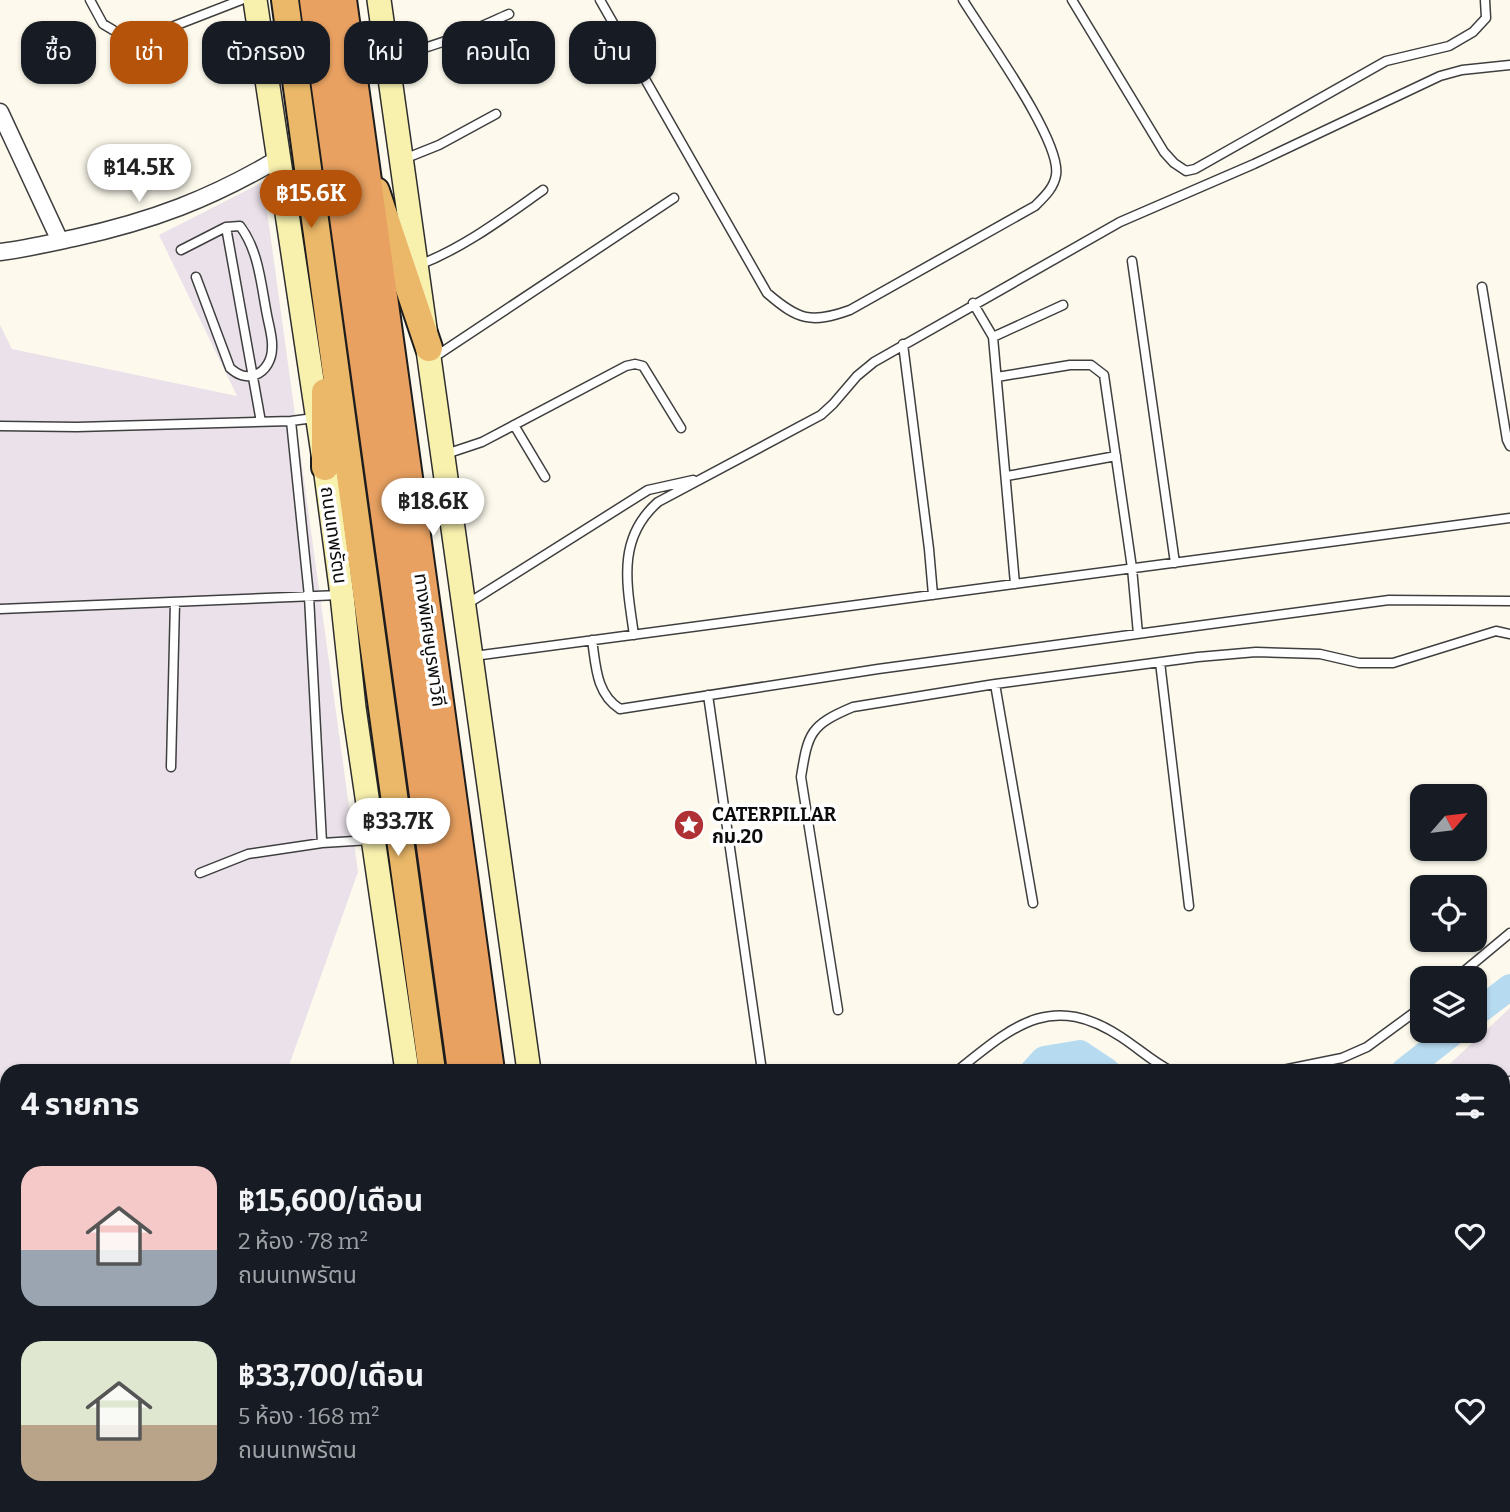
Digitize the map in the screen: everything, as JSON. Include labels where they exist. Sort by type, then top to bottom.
[{"type":"highway","name":"ถนนเทพรัตน","points":[[285,0],[431,1064]]},
{"type":"highway","name":"ทางพิเศษบูรพาวิถี","points":[[314,0],[461,1064]]},
{"type":"highway","name":"ทางพิเศษบูรพาวิถี","points":[[342,0],[489,1064]]},
{"type":"highway","points":[[353,0],[376,191],[502,1064]]},
{"type":"highway","points":[[376,191],[429,354]]},
{"type":"highway","points":[[325,467],[326,291]]},
{"type":"main road","name":"ถนนเทพรัตน","points":[[255,0],[325,467],[354,708],[406,1064]]},
{"type":"main road","points":[[379,0],[382,21]]},
{"type":"main road","points":[[391,84],[528,1064]]},
{"type":"street","points":[[0,111],[60,241]]},
{"type":"street","points":[[0,252],[146,221],[233,185],[278,159]]},
{"type":"lane","points":[[90,0],[103,24],[110,28]]},
{"type":"lane","points":[[187,21],[241,0]]},
{"type":"lane","points":[[600,0],[767,293],[787,310],[812,319],[826,319],[850,310],[1035,206],[1047,194],[1056,174],[1053,152],[1037,119],[963,0]]},
{"type":"lane","points":[[1072,0],[1164,152],[1186,171],[1195,169],[1386,61],[1449,46],[1474,32],[1486,18],[1485,0]]},
{"type":"lane","points":[[428,48],[509,14]]},
{"type":"lane","points":[[634,635],[626,580],[630,541],[648,510],[658,502],[821,415],[857,376],[874,362],[973,303],[1120,222],[1254,164],[1440,76],[1462,70],[1510,65]]},
{"type":"lane","points":[[401,160],[439,145],[496,114]]},
{"type":"lane","points":[[417,266],[443,256],[467,242],[542,190]]},
{"type":"lane","points":[[429,354],[674,198]]},
{"type":"lane","points":[[181,250],[226,227],[240,226],[251,244],[272,347],[267,366],[253,376],[242,376],[230,368],[196,276]]},
{"type":"lane","points":[[226,227],[261,422]]},
{"type":"lane","points":[[1132,261],[1175,563]]},
{"type":"lane","points":[[1482,288],[1510,446]]},
{"type":"lane","points":[[973,303],[993,337],[1015,584]]},
{"type":"lane","points":[[993,337],[1063,305]]},
{"type":"lane","points":[[903,344],[928,535],[933,595]]},
{"type":"lane","points":[[443,455],[482,442],[626,366],[635,364],[643,366],[681,428]]},
{"type":"lane","points":[[997,377],[1070,365],[1091,365],[1104,374],[1132,568],[1138,634]]},
{"type":"lane","points":[[0,426],[77,427],[261,422],[317,417]]},
{"type":"lane","points":[[290,421],[309,596],[323,843]]},
{"type":"lane","points":[[514,425],[545,477]]},
{"type":"lane","points":[[1007,476],[1116,456]]},
{"type":"lane","points":[[464,605],[648,490],[706,477]]},
{"type":"lane","points":[[471,656],[1510,519]]},
{"type":"lane","points":[[0,609],[342,595]]},
{"type":"lane","points":[[592,640],[600,685],[609,702],[620,709],[878,669],[1389,600],[1510,601]]},
{"type":"lane","points":[[171,767],[175,602]]},
{"type":"lane","points":[[838,1010],[800,777],[806,742],[821,723],[853,707],[995,684],[1160,662],[1256,652],[1320,654],[1359,663],[1393,663],[1496,631],[1510,634]]},
{"type":"lane","points":[[1160,662],[1189,906]]},
{"type":"lane","points":[[995,684],[1033,903]]},
{"type":"lane","points":[[708,695],[761,1064]]},
{"type":"lane","points":[[200,873],[248,854],[323,843],[373,840]]},
{"type":"lane","points":[[1470,966],[1510,933]]},
{"type":"lane","points":[[966,1064],[1005,1033],[1043,1016],[1067,1015],[1095,1021],[1160,1064]]},
{"type":"lane","points":[[1312,1064],[1342,1058],[1367,1047],[1410,1016]]},
{"type":"shaded area","points":[[263,182],[358,872],[289,1064],[0,1064],[0,325],[12,349],[237,396],[159,235]]},
{"type":"shaded area","points":[[1510,1008],[1510,1064],[1450,1064],[1472,1043],[1487,1043],[1487,1029]]},
{"type":"waterway","points":[[1487,1005],[1510,987]]},
{"type":"waterway","points":[[1413,1064],[1440,1043]]},
{"type":"waterway","points":[[1039,1064],[1044,1059],[1080,1053],[1096,1064]]},
{"type":"place","name":"CATERPILLAR กม.20","points":[[689,825]]}]
